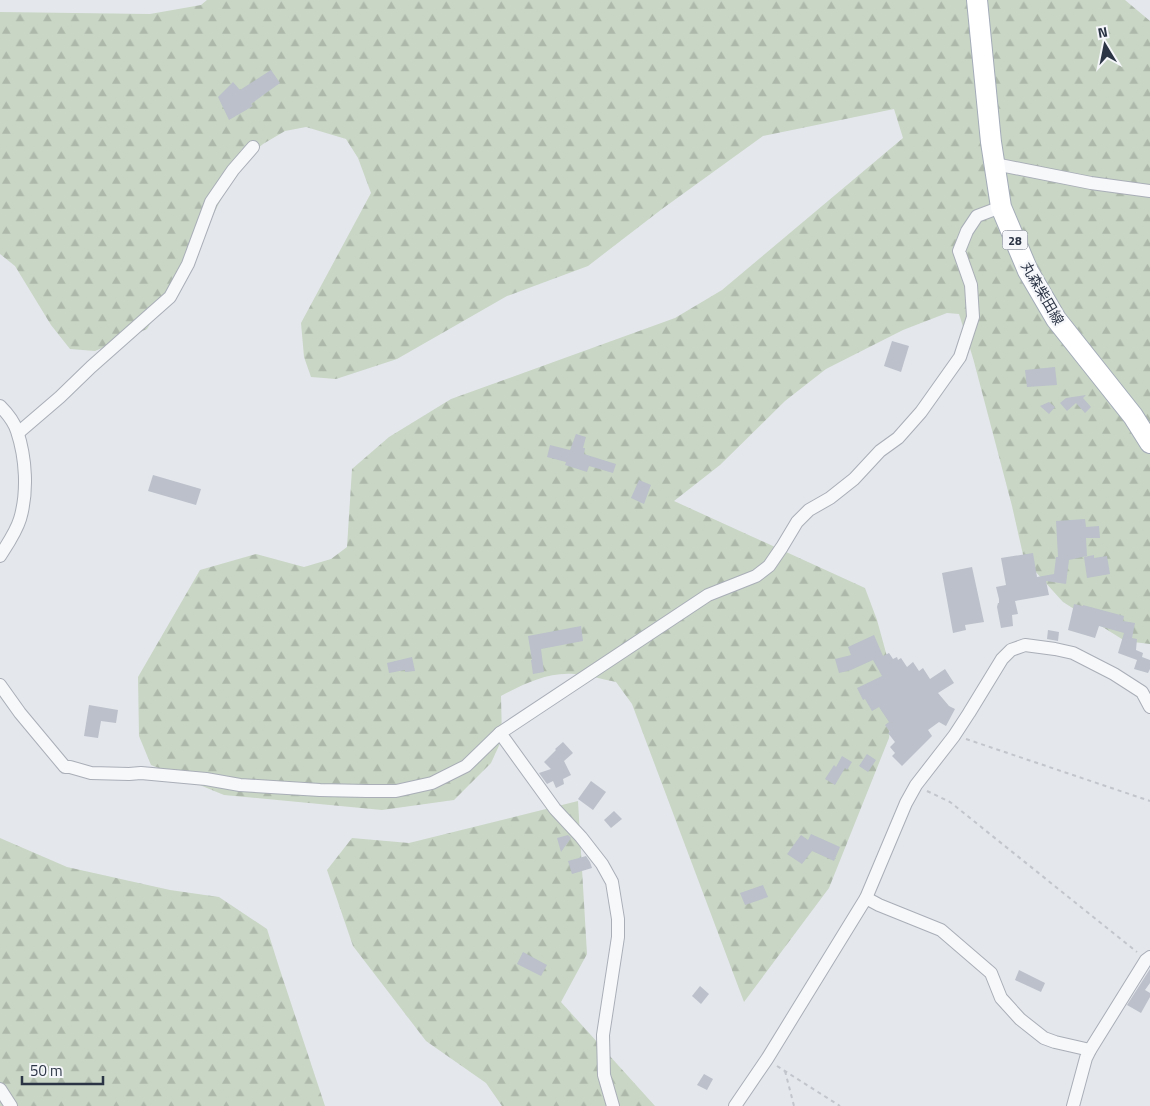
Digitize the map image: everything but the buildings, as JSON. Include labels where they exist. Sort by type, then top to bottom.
[{"type":"main road","name":"丸森柴田線","points":[[977,0],[991,142],[1001,207],[1028,272],[1056,319],[1132,416],[1150,443]]},
{"type":"street","points":[[18,433],[170,297],[188,264],[211,202],[233,170],[253,147]]},
{"type":"street","points":[[995,164],[1091,183],[1150,191]]},
{"type":"street","points":[[0,685],[20,713],[65,767],[91,773],[140,774],[206,779],[240,785],[320,790],[396,790],[432,783],[466,766],[500,733],[708,595],[756,576],[769,566],[797,522],[809,510],[830,498],[854,479],[880,451],[898,438],[921,412],[960,357],[973,317],[971,285],[959,251],[967,231],[977,216],[1001,207]]},
{"type":"street","points":[[0,406],[8,415],[18,433],[24,466],[25,492],[19,520],[0,556]]},
{"type":"street","points":[[735,1106],[767,1059],[866,898],[906,803],[916,785],[954,736],[1002,659],[1012,650],[1025,645],[1072,653],[1114,674],[1142,692],[1150,708]]},
{"type":"street","points":[[500,733],[555,809],[581,837],[602,864],[612,882],[618,919],[618,938],[603,1034],[604,1075],[613,1106]]},
{"type":"street","points":[[866,898],[942,930],[991,973],[1001,998],[1020,1020],[1044,1038],[1090,1050]]},
{"type":"street","points":[[1073,1106],[1086,1058],[1090,1050],[1148,959]]},
{"type":"street","points":[[0,1089],[11,1106]]},
{"type":"path","points":[[954,736],[1150,801]]},
{"type":"path","points":[[916,785],[950,802],[1148,959]]},
{"type":"path","points":[[767,1059],[840,1106]]},
{"type":"path","points":[[785,1070],[794,1106]]},
{"type":"green space","points":[[207,0],[1125,0],[1150,21],[1150,644],[1125,641],[1063,602],[1024,559],[973,358],[959,314],[947,313],[903,330],[826,369],[785,401],[720,465],[674,501],[865,588],[877,620],[894,682],[889,738],[829,888],[744,1002],[632,704],[616,682],[590,676],[554,675],[527,683],[501,696],[502,739],[491,763],[454,800],[382,810],[224,795],[151,765],[139,736],[138,677],[200,570],[256,554],[304,567],[331,559],[347,547],[352,469],[389,437],[451,399],[675,318],[722,290],[903,138],[894,109],[763,136],[662,209],[588,266],[507,296],[397,359],[336,379],[311,377],[304,357],[301,323],[371,193],[358,158],[346,139],[306,127],[285,131],[263,144],[239,164],[211,219],[147,329],[95,351],[70,349],[51,325],[15,266],[0,254],[0,12],[150,14],[201,5]]},
{"type":"green space","points":[[578,801],[587,954],[561,1002],[655,1106],[502,1106],[486,1083],[426,1041],[353,946],[327,870],[352,838],[409,843]]},
{"type":"green space","points":[[0,838],[67,867],[170,890],[219,897],[267,929],[325,1106],[0,1106]]}]
